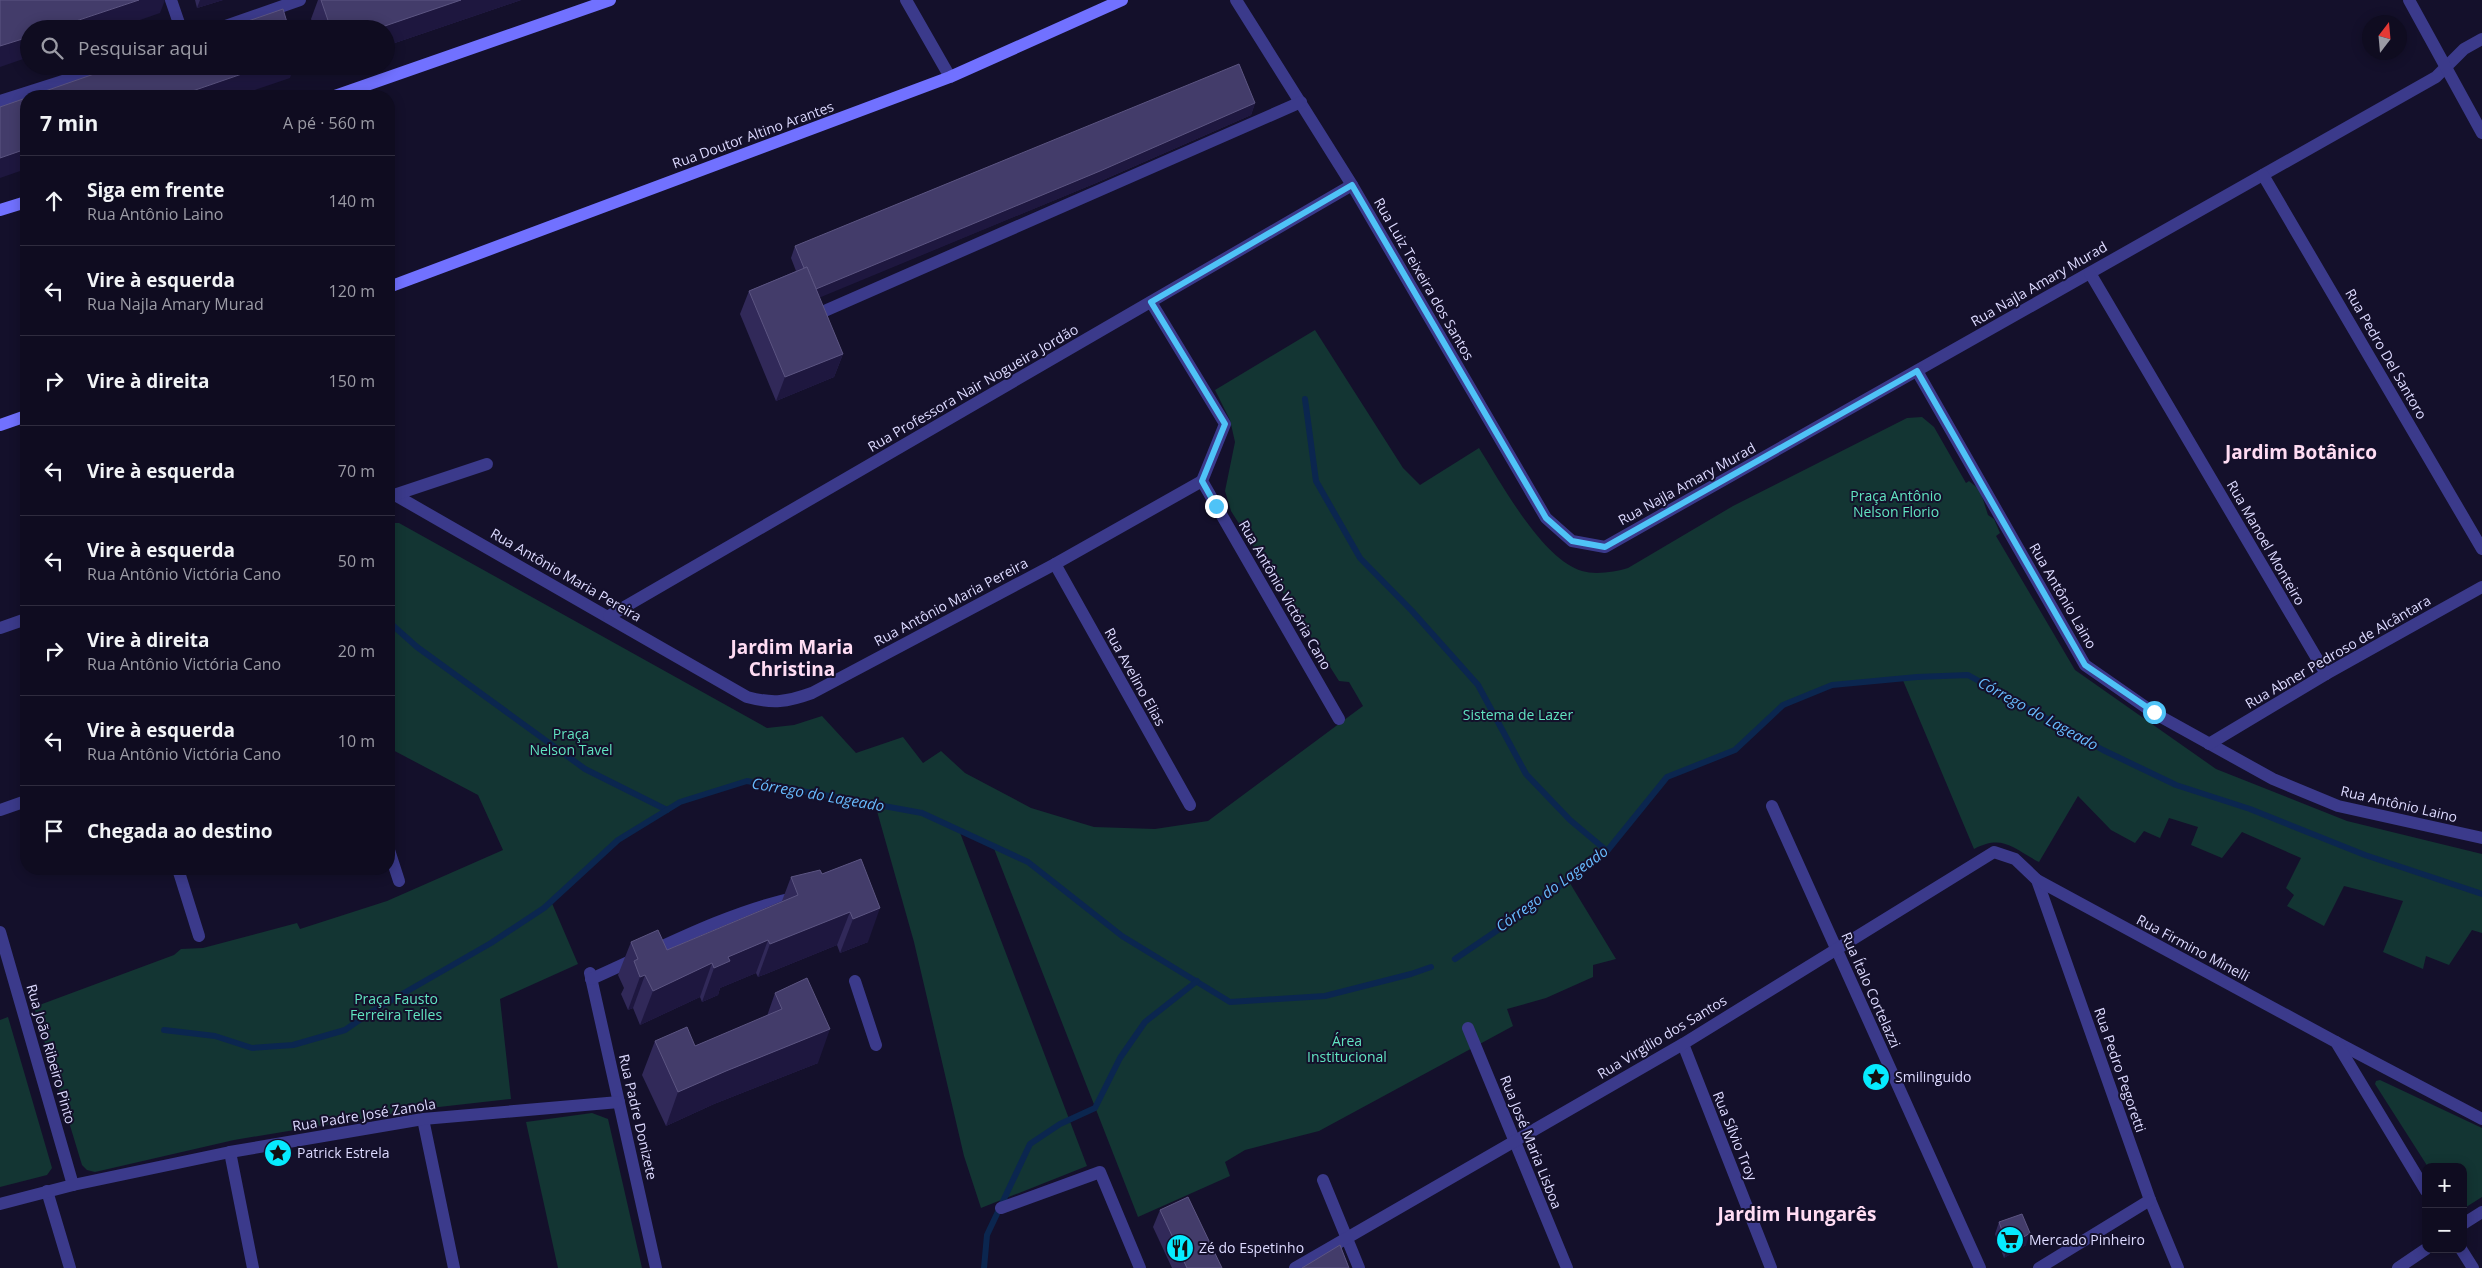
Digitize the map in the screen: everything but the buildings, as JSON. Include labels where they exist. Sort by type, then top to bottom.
[{"type":"street","points":[[171,0],[177,20]]},
{"type":"street","points":[[239,20],[276,4],[300,0]]},
{"type":"street","points":[[352,90],[610,0]]},
{"type":"street","points":[[906,0],[950,77]]},
{"type":"street","name":"Rua Doutor Altino Arantes","points":[[395,285],[950,77],[1122,0]]},
{"type":"street","name":"Rua Luiz Teixeira dos Santos","points":[[1236,0],[1352,185],[1546,518],[1572,541],[1605,547]]},
{"type":"street","points":[[2409,0],[2482,133]]},
{"type":"street","name":"Rua Najla Amary Murad","points":[[1605,547],[2436,77],[2464,50],[2482,39]]},
{"type":"street","points":[[37,90],[82,75]]},
{"type":"street","points":[[0,102],[20,95]]},
{"type":"street","points":[[820,313],[1301,102]]},
{"type":"street","name":"Rua Pedro Del Santoro","points":[[2263,174],[2482,549]]},
{"type":"street","name":"Rua Professora Nair Nogueira Jordão","points":[[609,616],[1352,185]]},
{"type":"street","points":[[0,210],[20,204]]},
{"type":"street","name":"Rua Manoel Monteiro","points":[[2090,273],[2326,674]]},
{"type":"street","points":[[1151,302],[1225,424],[1202,481]]},
{"type":"street","name":"Rua Antônio Laino","points":[[1917,371],[2085,665],[2131,699],[2273,779],[2338,806],[2482,838]]},
{"type":"street","points":[[0,425],[20,418]]},
{"type":"street","points":[[395,495],[487,464]]},
{"type":"street","name":"Rua Antônio Maria Pereira","points":[[395,498],[609,616],[747,697],[766,702],[788,701],[812,693],[1055,564],[1202,481]]},
{"type":"street","name":"Rua Antônio Victória Cano","points":[[1202,481],[1338,719]]},
{"type":"street","name":"Rua Avelino Elias","points":[[1055,564],[1190,805]]},
{"type":"street","name":"Rua Abner Pedroso de Alcântara","points":[[2209,744],[2326,674],[2482,587]]},
{"type":"street","points":[[0,628],[20,621]]},
{"type":"street","points":[[0,810],[20,803]]},
{"type":"street","name":"Rua Ítalo Cortelazzi","points":[[1772,806],[1980,1268]]},
{"type":"street","name":"Rua Virgílio dos Santos","points":[[1295,1268],[1682,1044],[1994,852],[2015,859],[2037,880]]},
{"type":"street","points":[[395,869],[399,881]]},
{"type":"street","points":[[180,875],[199,936]]},
{"type":"street","name":"Rua Firmino Minelli","points":[[2037,880],[2482,1119]]},
{"type":"street","name":"Rua Pedro Pegoretti","points":[[2037,880],[2150,1200],[2178,1268]]},
{"type":"street","name":"Rua Padre Donizete","points":[[656,1268],[590,976],[746,910],[807,895]]},
{"type":"street","name":"Rua João Ribeiro Pinto","points":[[0,932],[73,1185]]},
{"type":"street","points":[[855,980],[876,1045]]},
{"type":"street","name":"Rua José Maria Lisboa","points":[[1468,1028],[1516,1140],[1566,1268]]},
{"type":"street","points":[[2336,1042],[2422,1184]]},
{"type":"street","name":"Rua Sílvio Troy","points":[[1682,1044],[1771,1268]]},
{"type":"street","name":"Rua Padre José Zanola","points":[[0,1204],[73,1185],[230,1152],[423,1118],[619,1102]]},
{"type":"street","points":[[423,1118],[454,1268]]},
{"type":"street","points":[[230,1152],[253,1268]]},
{"type":"street","points":[[1001,1208],[1100,1172],[1140,1268]]},
{"type":"street","points":[[1323,1180],[1359,1268]]},
{"type":"street","points":[[47,1191],[70,1268]]},
{"type":"street","points":[[2039,1268],[2150,1200]]},
{"type":"street","points":[[2467,1221],[2482,1212]]},
{"type":"street","points":[[2398,1268],[2422,1252]]},
{"type":"street","points":[[2464,1253],[2473,1268]]},
{"type":"green space","points":[[1315,330],[1403,468],[1420,485],[1479,448],[1524,518],[1552,552],[1567,564],[1582,571],[1599,573],[1628,568],[1733,506],[1907,418],[1922,417],[1934,427],[1966,483],[1969,481],[1980,490],[1988,515],[1994,519],[2000,533],[1996,536],[2075,670],[2216,769],[2347,821],[2482,854],[2482,933],[2472,930],[2449,965],[2426,956],[2423,969],[2383,952],[2403,901],[2344,886],[2324,926],[2287,906],[2294,895],[2286,888],[2301,858],[2242,832],[2222,858],[2191,845],[2198,827],[2169,818],[2160,838],[2144,831],[2135,843],[2111,830],[2078,796],[2039,862],[2014,848],[2000,843],[1984,845],[1974,849],[1902,678],[1832,685],[1783,705],[1735,750],[1667,777],[1607,851],[1568,880],[1616,959],[1593,965],[1593,977],[1546,998],[1507,1009],[1513,1026],[1319,1131],[1245,1150],[1225,1162],[1230,1176],[1138,1217],[993,846],[959,830],[1087,1166],[981,1208],[964,1156],[914,942],[875,804],[747,781],[680,802],[618,840],[551,901],[578,964],[500,999],[511,1099],[421,1109],[234,1140],[95,1172],[87,1170],[82,1165],[34,1007],[174,955],[181,949],[203,948],[297,923],[300,929],[387,901],[503,850],[478,795],[395,751],[395,523],[399,523],[767,728],[794,725],[822,716],[856,753],[903,737],[923,763],[941,751],[965,773],[1031,808],[1094,827],[1155,829],[1208,821],[1363,706],[1349,682],[1339,681],[1231,511],[1225,491],[1235,442],[1230,420],[1215,390]],"holes":[[[1551,892],[1523,913],[1455,958]]]},
{"type":"green space","points":[[8,1017],[52,1168],[47,1175],[0,1187],[0,1020]]},
{"type":"green space","points":[[2380,1080],[2482,1128],[2482,1197],[2467,1206],[2467,1163],[2425,1163],[2375,1084],[2376,1081]]},
{"type":"green space","points":[[592,1113],[608,1119],[642,1268],[558,1268],[526,1122]]},
{"type":"waterway","points":[[1305,399],[1316,481],[1360,558],[1412,611],[1478,685],[1526,774],[1570,820],[1607,851]]},
{"type":"waterway","points":[[395,627],[417,647],[585,769],[667,810]]},
{"type":"waterway","name":"Córrego do Lageado","points":[[1455,959],[1523,913],[1607,851],[1667,777],[1735,750],[1783,705],[1832,685],[1917,677],[1968,675],[2103,750],[2176,785],[2250,809],[2365,855],[2482,894]]},
{"type":"waterway","name":"Córrego do Lageado","points":[[164,1030],[215,1036],[252,1048],[293,1045],[345,1030],[371,1012],[491,943],[544,908],[618,840],[680,802],[747,781],[922,813],[1028,862],[1122,936],[1230,1002],[1325,996],[1431,967]]},
{"type":"waterway","points":[[984,1268],[987,1235],[1030,1144],[1060,1124],[1095,1108],[1120,1058],[1145,1022],[1197,981]]},
{"type":"place","name":"Smilinguido","points":[[1876,1077]]},
{"type":"place","name":"Patrick Estrela","points":[[278,1153]]},
{"type":"place","name":"Mercado Pinheiro","points":[[2010,1240]]},
{"type":"place","name":"Zé do Espetinho","points":[[1180,1248]]},
{"type":"district","name":"Jardim Botânico","points":[[2301,452]]},
{"type":"district","name":"Jardim Maria Christina","points":[[792,658]]},
{"type":"district","name":"Jardim Hungarês","points":[[1797,1214]]},
{"type":"route","points":[[1216,506],[1202,481],[1225,424],[1151,302],[1352,185],[1546,518],[1572,541],[1605,547],[1917,371],[2085,665],[2131,699],[2154,712]]},
{"type":"park label","name":"Praça Antônio Nelson Florio","points":[[1896,504]]},
{"type":"park label","name":"Sistema de Lazer","points":[[1518,715]]},
{"type":"park label","name":"Praça Nelson Tavel","points":[[571,742]]},
{"type":"park label","name":"Praça Fausto Ferreira Telles","points":[[396,1008]]},
{"type":"park label","name":"Área Institucional","points":[[1347,1050]]}]
